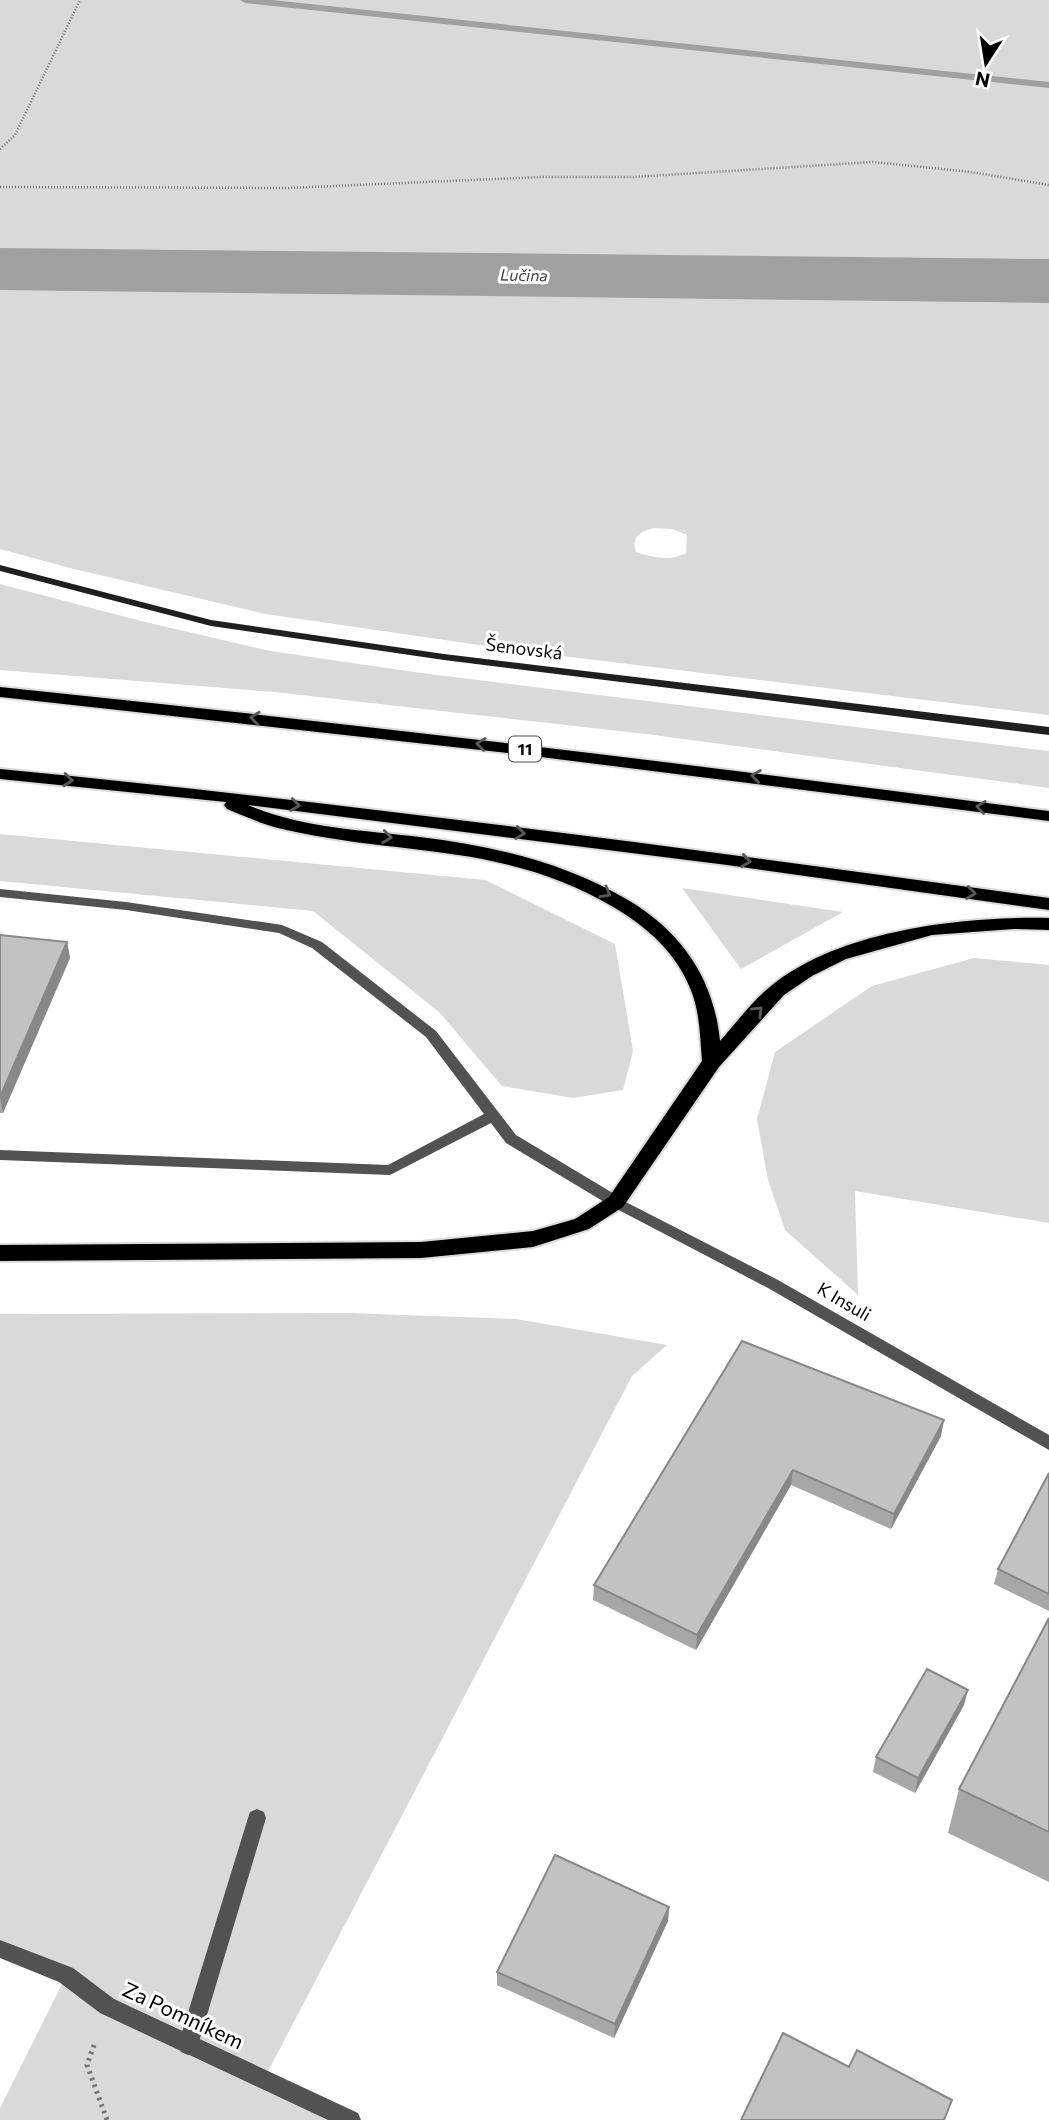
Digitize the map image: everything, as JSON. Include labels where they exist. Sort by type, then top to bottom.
[{"type":"highway","name":"11","points":[[0,692],[266,719],[745,775],[1049,817]]},
{"type":"highway","points":[[0,774],[202,794],[727,859],[1049,904]]},
{"type":"highway","points":[[202,794],[286,825],[469,847],[533,863],[608,893],[648,922],[679,952],[700,990],[707,1013],[712,1062]]},
{"type":"highway","points":[[0,1252],[421,1250],[533,1239],[582,1224],[616,1202],[712,1062],[777,991],[805,972],[840,955],[932,929],[1014,923],[1049,924]]},
{"type":"main road","name":"Šenovská","points":[[0,568],[223,625],[484,662],[1049,731]]},
{"type":"street","name":"K Insuli","points":[[0,893],[127,906],[282,929],[317,945],[431,1034],[511,1139],[616,1202],[773,1284],[1049,1443]]},
{"type":"street","points":[[0,1155],[390,1170],[492,1116]]},
{"type":"street","points":[[188,2045],[257,1818]]},
{"type":"street","name":"Za Pomníkem","points":[[0,1949],[66,1975],[107,2006],[351,2120]]},
{"type":"path","points":[[0,149],[15,135],[80,0]]},
{"type":"path","points":[[0,187],[288,188],[541,177],[633,177],[873,162],[971,172],[1049,185]]},
{"type":"path","points":[[107,2006],[87,2065],[107,2120]]},
{"type":"shaded area","points":[[0,0],[1049,0],[1049,715],[513,650],[266,614],[0,549]],"holes":[[[654,528],[673,529],[687,535],[686,553],[668,558],[636,552],[636,538],[641,533]]]},
{"type":"shaded area","points":[[0,584],[270,651],[421,673],[1049,751],[1049,788],[646,734],[274,692],[0,670]]},
{"type":"shaded area","points":[[0,834],[485,880],[615,944],[633,1051],[623,1090],[573,1098],[502,1086],[439,1012],[313,911],[0,881]]},
{"type":"shaded area","points":[[682,888],[843,912],[741,969]]},
{"type":"shaded area","points":[[974,958],[1049,965],[1049,1223],[855,1191],[858,1295],[785,1230],[768,1180],[757,1119],[775,1052],[872,986]]},
{"type":"shaded area","points":[[347,1313],[516,1319],[667,1345],[632,1376],[264,2079],[351,2120],[0,2120],[0,2108],[66,1976],[0,1949],[0,1314]]},
{"type":"building","points":[[0,935],[67,942],[0,1097]]},
{"type":"building","points":[[742,1341],[944,1420],[894,1514],[793,1470],[697,1635],[594,1585]]},
{"type":"building","points":[[1049,1473],[1049,1594],[998,1569]]},
{"type":"building","points":[[1049,1618],[1049,1832],[959,1789]]},
{"type":"building","points":[[927,1669],[968,1690],[918,1778],[876,1757]]},
{"type":"building","points":[[555,1855],[669,1907],[615,2024],[497,1972]]},
{"type":"building","points":[[783,2033],[849,2067],[857,2050],[952,2100],[944,2120],[741,2120]]},
{"type":"waterway","points":[[245,0],[1049,85]]},
{"type":"waterway","name":"Lučina","points":[[0,269],[1049,281]]}]
